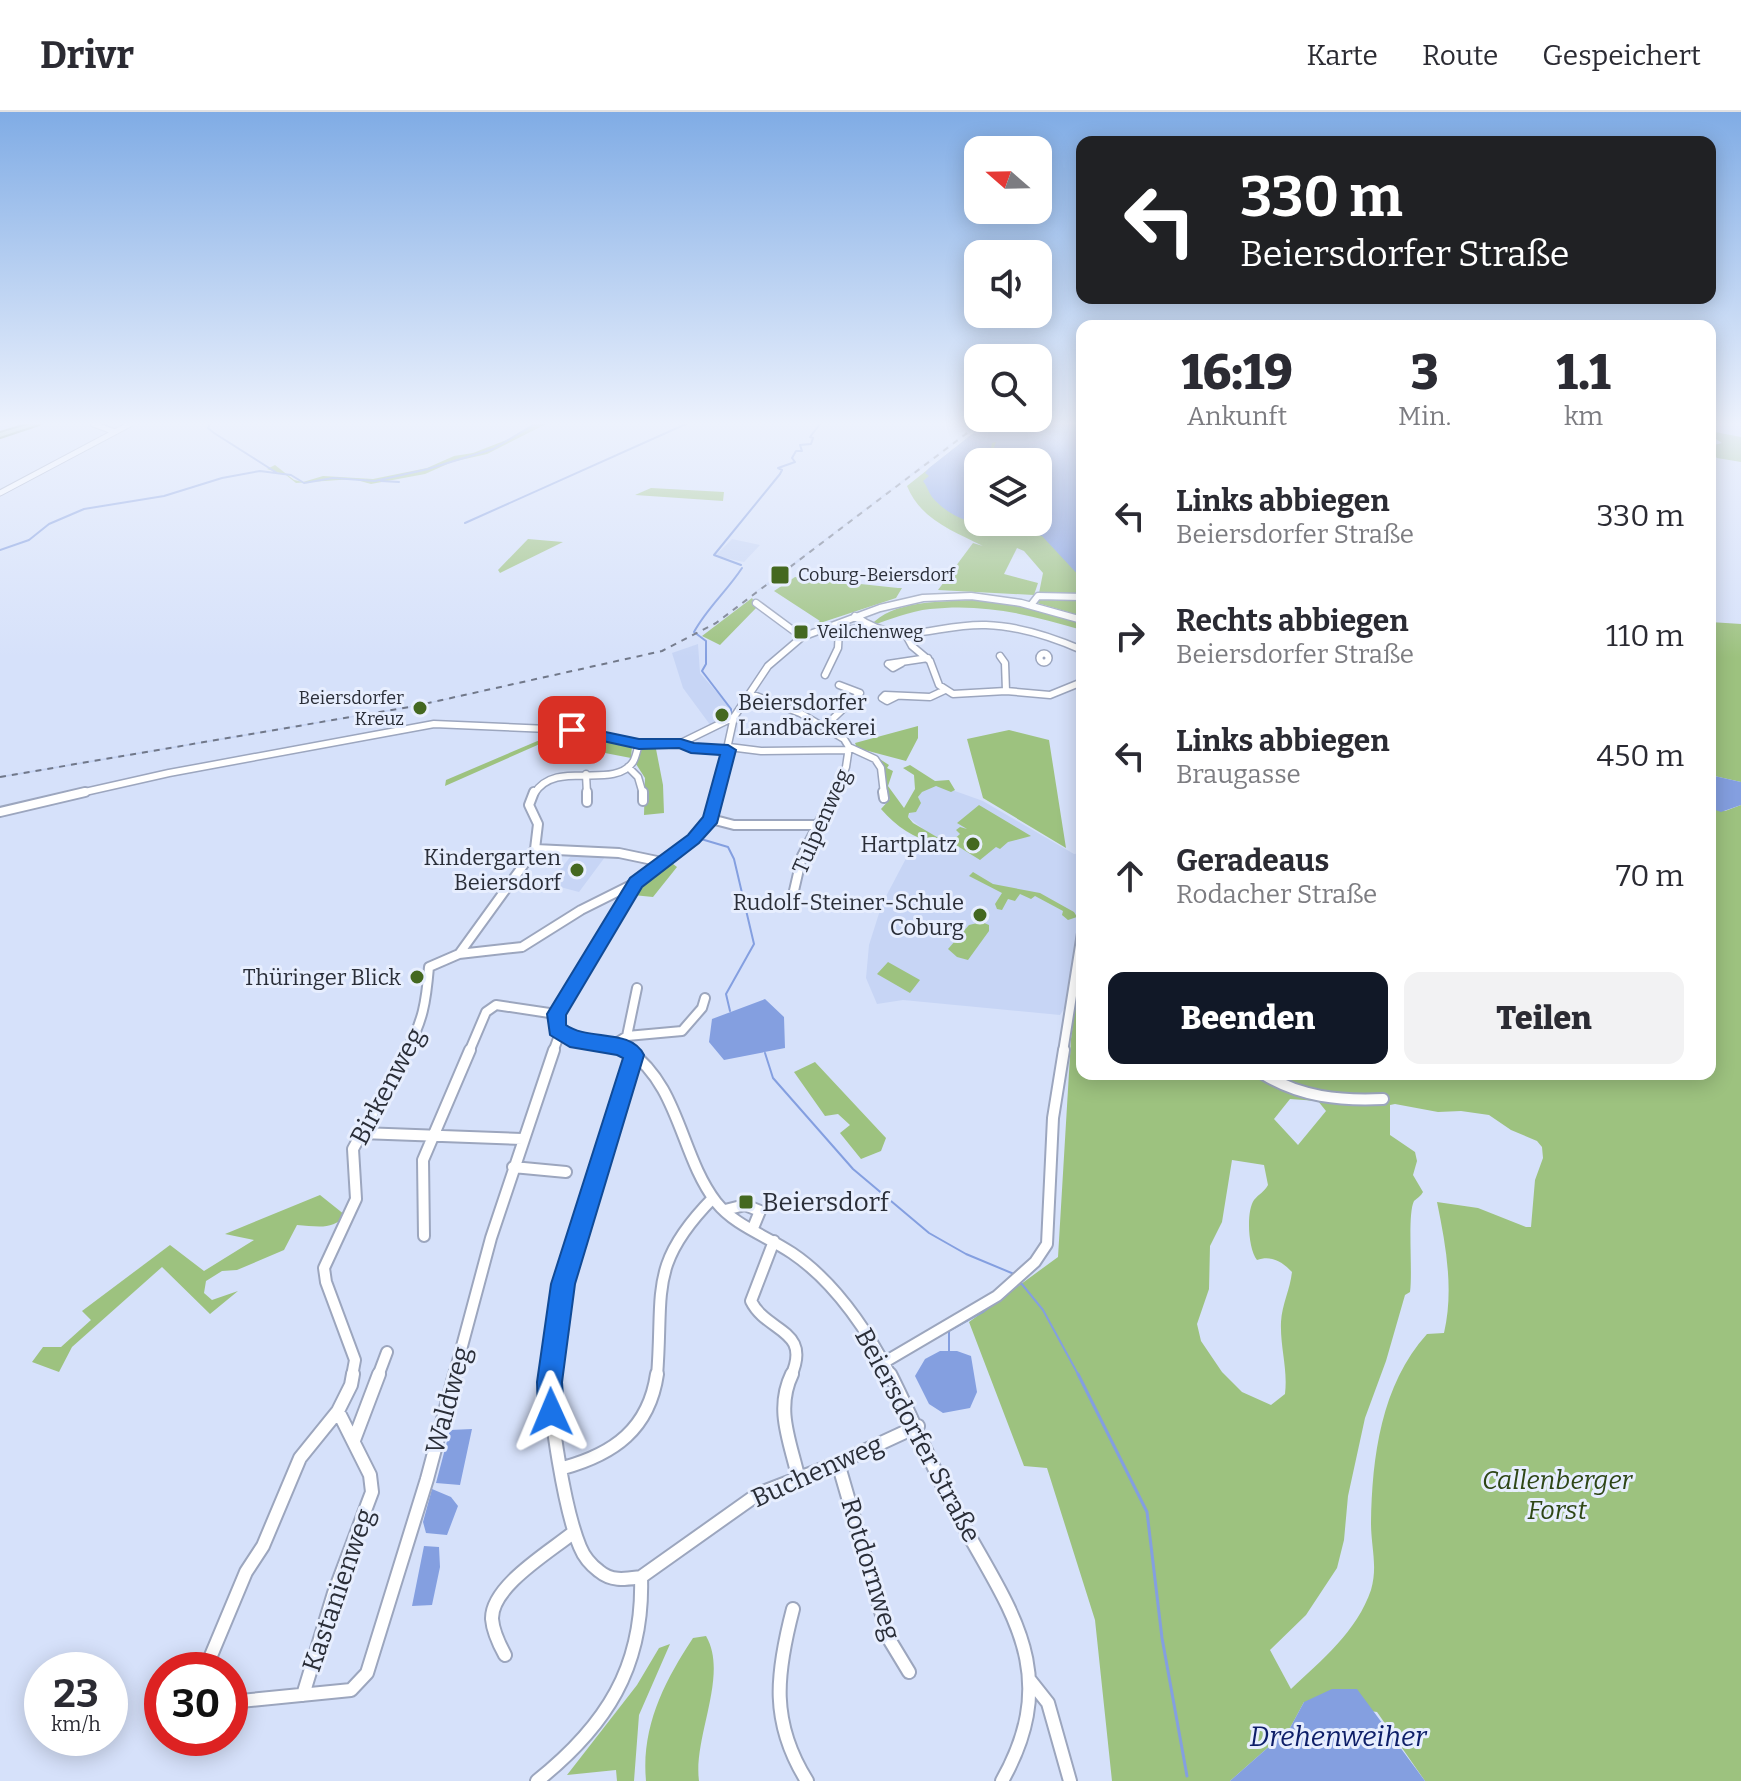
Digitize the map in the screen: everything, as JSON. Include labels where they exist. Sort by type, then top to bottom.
[{"type":"street","points":[[0,812],[169,773],[434,724],[572,730],[639,744],[681,743],[734,717],[768,666],[802,637],[855,616],[892,605],[959,596],[1031,605],[1076,618]]},
{"type":"street","points":[[1031,605],[1038,596],[1076,597]]},
{"type":"street","points":[[756,603],[802,637]]},
{"type":"street","points":[[855,616],[868,628]]},
{"type":"street","points":[[825,675],[838,648],[839,630],[868,628],[889,635],[906,635],[957,626],[987,625],[1060,640],[1076,647]]},
{"type":"street","points":[[906,635],[912,646],[928,658],[938,683],[945,690],[964,695],[1006,691],[1050,695],[1076,687]]},
{"type":"street","points":[[1044,655],[1060,640]]},
{"type":"street","points":[[1000,656],[1005,663],[1006,691]]},
{"type":"street","points":[[902,663],[928,658]]},
{"type":"street","points":[[825,726],[860,693],[839,685]]},
{"type":"street","points":[[897,696],[930,697],[945,690]]},
{"type":"street","points":[[751,694],[825,726],[844,739],[849,748]]},
{"type":"street","points":[[560,1033],[555,1023],[556,1014],[636,883],[694,839],[711,819],[734,717]]},
{"type":"street","points":[[681,743],[691,748],[761,751],[849,748],[875,759],[881,768],[884,798]]},
{"type":"street","points":[[628,767],[639,744]]},
{"type":"street","name":"Tulpenweg","points":[[793,895],[794,880],[803,853],[846,768],[849,748]]},
{"type":"street","points":[[459,954],[535,849],[538,824],[529,805],[536,790],[555,778],[628,767],[637,772],[643,786],[643,801]]},
{"type":"street","points":[[586,774],[587,802]]},
{"type":"street","points":[[711,819],[734,825],[817,825]]},
{"type":"street","points":[[535,849],[619,853],[662,862]]},
{"type":"street","name":"Birkenweg","points":[[213,1652],[300,1458],[338,1411],[351,1385],[355,1360],[326,1282],[324,1268],[356,1199],[351,1156],[421,1025],[426,1008],[429,967],[459,954],[522,947],[581,910],[636,883]]},
{"type":"street","points":[[883,1363],[951,1324],[1013,1282],[1041,1255],[1047,1244],[1053,1118],[1076,971]]},
{"type":"street","points":[[627,1036],[637,988]]},
{"type":"street","points":[[613,1045],[627,1036],[682,1031],[693,1021],[705,998]]},
{"type":"street","points":[[424,1236],[421,1169],[431,1136],[491,1006],[513,1006],[556,1014]]},
{"type":"street","name":"Beiersdorfer Straße","points":[[560,1033],[577,1041],[613,1045],[634,1055],[663,1090],[713,1198],[725,1210],[802,1260],[837,1295],[883,1363],[918,1426],[954,1507],[1009,1601],[1025,1649],[1029,1679]]},
{"type":"street","name":"Waldweg","points":[[380,1633],[427,1479],[513,1167],[560,1033]]},
{"type":"street","points":[[537,1781],[578,1747],[619,1689],[640,1639],[643,1618],[641,1577],[619,1580],[602,1574],[587,1560],[574,1532],[549,1396],[558,1309],[571,1255],[634,1055]]},
{"type":"street","points":[[1274,1080],[1289,1088],[1328,1098],[1383,1099]]},
{"type":"street","points":[[361,1133],[522,1139]]},
{"type":"street","points":[[513,1167],[566,1172]]},
{"type":"street","points":[[563,1468],[595,1460],[612,1451],[642,1422],[652,1401],[658,1373],[657,1296],[663,1269],[679,1234],[713,1198]]},
{"type":"street","name":"Beiersdorfer Straße","points":[[725,1210],[745,1205],[760,1211],[753,1228]]},
{"type":"street","points":[[774,1241],[751,1301],[756,1312],[793,1340],[797,1351],[796,1364],[782,1399],[798,1476]]},
{"type":"street","points":[[354,1440],[387,1352]]},
{"type":"street","name":"Kastanienweg","points":[[303,1695],[334,1593],[372,1492],[370,1475],[338,1411]]},
{"type":"street","name":"Buchenweg","points":[[641,1577],[758,1494],[838,1463],[918,1426]]},
{"type":"street","name":"Rotdornweg","points":[[838,1463],[889,1639],[909,1672]]},
{"type":"street","points":[[505,1655],[496,1639],[491,1615],[496,1596],[574,1532]]},
{"type":"street","points":[[793,1609],[781,1652],[777,1696],[786,1736],[807,1781]]},
{"type":"street","name":"Kastanienweg","points":[[248,1700],[351,1690],[367,1673],[380,1633]]},
{"type":"street","points":[[1002,1781],[1024,1738],[1029,1679]]},
{"type":"street","points":[[1029,1679],[1048,1703],[1070,1781]]},
{"type":"shaded area","points":[[877,502],[815,548],[776,581],[755,592]]},
{"type":"shaded area","points":[[732,539],[760,545],[744,562],[715,556]]},
{"type":"shaded area","points":[[698,644],[700,673],[727,704],[731,715],[711,726],[683,688],[672,653]]},
{"type":"shaded area","points":[[580,670],[413,707],[0,778],[417,705]]},
{"type":"shaded area","name":"Rudolf-Steiner-Schule Coburg","points":[[927,781],[983,801],[1076,854],[1076,943],[1067,1004],[1060,1015],[903,1000],[877,1004],[866,978],[869,945],[882,904],[922,828],[908,817]]},
{"type":"shaded area","name":"Kindergarten Beiersdorf","points":[[574,852],[592,852],[590,857],[605,857],[579,892],[549,884]]},
{"type":"green space","points":[[916,502],[964,502],[964,536],[1052,536],[1052,502],[1076,502],[1076,614],[1037,603],[1043,573],[1024,551],[1017,548],[1004,574],[1038,583],[1034,595],[938,590],[973,543],[983,546],[949,529],[929,516]]},
{"type":"green space","points":[[528,539],[563,542],[500,573],[498,570]]},
{"type":"green space","points":[[795,577],[902,588],[896,598],[814,625],[820,621],[774,591]]},
{"type":"green space","points":[[752,598],[757,607],[720,645],[702,636]]},
{"type":"green space","points":[[972,600],[1011,604],[1076,620],[1076,628],[1026,615],[970,608],[922,610],[870,626],[891,611],[931,602]]},
{"type":"green space","points":[[1716,622],[1741,624],[1741,782],[1716,776]]},
{"type":"green space","points":[[918,726],[918,738],[906,761],[857,748],[855,743]]},
{"type":"green space","points":[[1009,730],[1049,740],[1066,848],[983,798],[967,739]]},
{"type":"green space","points":[[554,734],[558,736],[445,786],[446,780]]},
{"type":"green space","points":[[558,736],[587,751],[601,739],[632,747],[631,758],[605,753],[565,758]]},
{"type":"green space","points":[[641,748],[656,749],[663,785],[664,813],[644,815],[645,778],[636,764]]},
{"type":"green space","points":[[875,756],[893,771],[888,786],[904,808],[915,789],[914,775],[903,768],[910,765],[935,781],[949,780],[955,790],[951,792],[936,786],[922,792],[916,812],[909,813],[908,817],[942,840],[937,844],[906,831],[881,809],[890,799],[885,795]]},
{"type":"green space","points":[[979,805],[1031,836],[1008,842],[1000,849],[996,847],[980,860],[951,842],[960,834],[956,830],[960,827],[967,829],[957,823]]},
{"type":"green space","name":"Callenberger Forst","points":[[1741,805],[1741,1781],[1425,1781],[1377,1712],[1304,1702],[1290,1728],[1230,1781],[1112,1781],[1095,1620],[1047,1468],[1024,1466],[969,1322],[1058,1257],[1076,1000],[1076,1080],[1716,1080],[1716,809],[1725,811]],"holes":[[[1290,1099],[1318,1101],[1326,1111],[1298,1145],[1274,1119]],[[1390,1105],[1438,1112],[1489,1115],[1511,1130],[1537,1141],[1542,1147],[1543,1158],[1535,1180],[1531,1227],[1478,1208],[1437,1202],[1448,1268],[1447,1317],[1444,1333],[1427,1334],[1411,1354],[1389,1399],[1382,1423],[1372,1498],[1374,1565],[1371,1590],[1348,1632],[1291,1689],[1270,1650],[1306,1615],[1337,1568],[1365,1418],[1405,1295],[1410,1292],[1412,1208],[1423,1192],[1413,1175],[1417,1161],[1415,1152],[1390,1135]],[[1232,1160],[1264,1165],[1268,1185],[1251,1205],[1249,1230],[1252,1248],[1257,1260],[1276,1260],[1292,1272],[1281,1322],[1285,1394],[1271,1405],[1242,1392],[1222,1372],[1201,1341],[1197,1324],[1209,1289],[1210,1246],[1222,1222]]]},
{"type":"green space","points":[[668,860],[677,867],[653,897],[633,895],[641,883]]},
{"type":"green space","points":[[973,872],[993,884],[1040,893],[1074,912],[1076,917],[1068,920],[1062,915],[1063,911],[1035,896],[1031,899],[1020,894],[1015,901],[1008,899],[1002,910],[997,909],[995,904],[1002,893],[969,876]]},
{"type":"green space","points":[[982,922],[989,925],[989,931],[968,960],[957,957],[948,949],[969,925]]},
{"type":"green space","points":[[888,962],[920,980],[910,993],[877,974]]},
{"type":"green space","points":[[815,1062],[886,1138],[881,1151],[861,1159],[840,1133],[850,1125],[838,1114],[825,1116],[794,1072]]},
{"type":"green space","points":[[320,1195],[345,1215],[330,1225],[297,1225],[284,1250],[237,1270],[222,1271],[206,1281],[204,1293],[212,1300],[238,1291],[210,1314],[162,1267],[72,1347],[59,1372],[32,1362],[43,1347],[61,1347],[91,1320],[82,1311],[170,1245],[204,1271],[254,1240],[225,1234]]},
{"type":"green space","points":[[706,1636],[714,1669],[701,1745],[699,1781],[646,1781],[647,1742],[664,1688],[693,1638]]},
{"type":"green space","points":[[670,1644],[639,1715],[634,1781],[617,1781],[616,1770],[567,1775],[637,1685],[659,1648]]},
{"type":"water","points":[[937,502],[964,502],[964,519]]},
{"type":"water","points":[[1052,502],[1076,502],[1076,573],[1042,536],[1052,536]]},
{"type":"water","points":[[1716,776],[1741,782],[1741,805],[1721,812],[1716,810]]},
{"type":"water","points":[[765,999],[784,1017],[785,1048],[724,1060],[709,1042],[712,1019]]},
{"type":"water","points":[[940,1351],[957,1351],[971,1356],[977,1392],[970,1408],[943,1413],[929,1404],[915,1376],[925,1359]]},
{"type":"water","points":[[472,1429],[460,1485],[436,1483],[450,1430]]},
{"type":"water","points":[[432,1489],[451,1497],[458,1506],[447,1535],[426,1533],[423,1522]]},
{"type":"water","points":[[424,1546],[439,1547],[440,1567],[432,1605],[412,1606]]},
{"type":"water","name":"Drehenweiher","points":[[1332,1689],[1357,1689],[1425,1781],[1230,1781],[1290,1728],[1304,1702]]},
{"type":"waterway","points":[[0,550],[29,540],[49,524],[84,509],[128,502]]},
{"type":"waterway","points":[[465,523],[512,502]]},
{"type":"waterway","points":[[741,565],[714,555],[757,502]]},
{"type":"waterway","points":[[731,714],[731,709],[702,671],[706,664],[706,641],[694,632],[742,568]]},
{"type":"waterway","points":[[701,839],[728,847],[734,859],[754,944],[726,994],[730,1011]]},
{"type":"waterway","points":[[765,1053],[773,1078],[853,1169],[929,1233],[966,1254],[1014,1274]]},
{"type":"waterway","points":[[949,1351],[949,1331],[983,1312],[1021,1283],[1043,1310],[1079,1376]]},
{"type":"waterway","points":[[1079,1376],[1147,1512],[1162,1638],[1187,1776]]},
{"type":"railway","points":[[0,777],[415,706],[662,651],[716,623],[876,502]]},
{"type":"place","name":"Coburg-Beiersdorf","points":[[780,575]]},
{"type":"place","name":"Veilchenweg","points":[[801,632]]},
{"type":"place","name":"Beiersdorfer Kreuz","points":[[420,708]]},
{"type":"place","name":"Beiersdorfer Landbäckerei","points":[[722,715]]},
{"type":"place","name":"Hartplatz","points":[[973,844]]},
{"type":"place","name":"Kindergarten Beiersdorf","points":[[577,870]]},
{"type":"place","name":"Rudolf-Steiner-Schule Coburg","points":[[980,915]]},
{"type":"place","name":"Thüringer Blick","points":[[417,977]]},
{"type":"place","name":"Beiersdorf","points":[[746,1202]]},
{"type":"route","points":[[551,1412],[549,1382],[563,1284],[634,1055],[621,1047],[570,1039],[557,1029],[556,1014],[636,883],[694,839],[711,819],[728,750],[691,748],[681,743],[661,746],[639,744],[572,730]]}]
